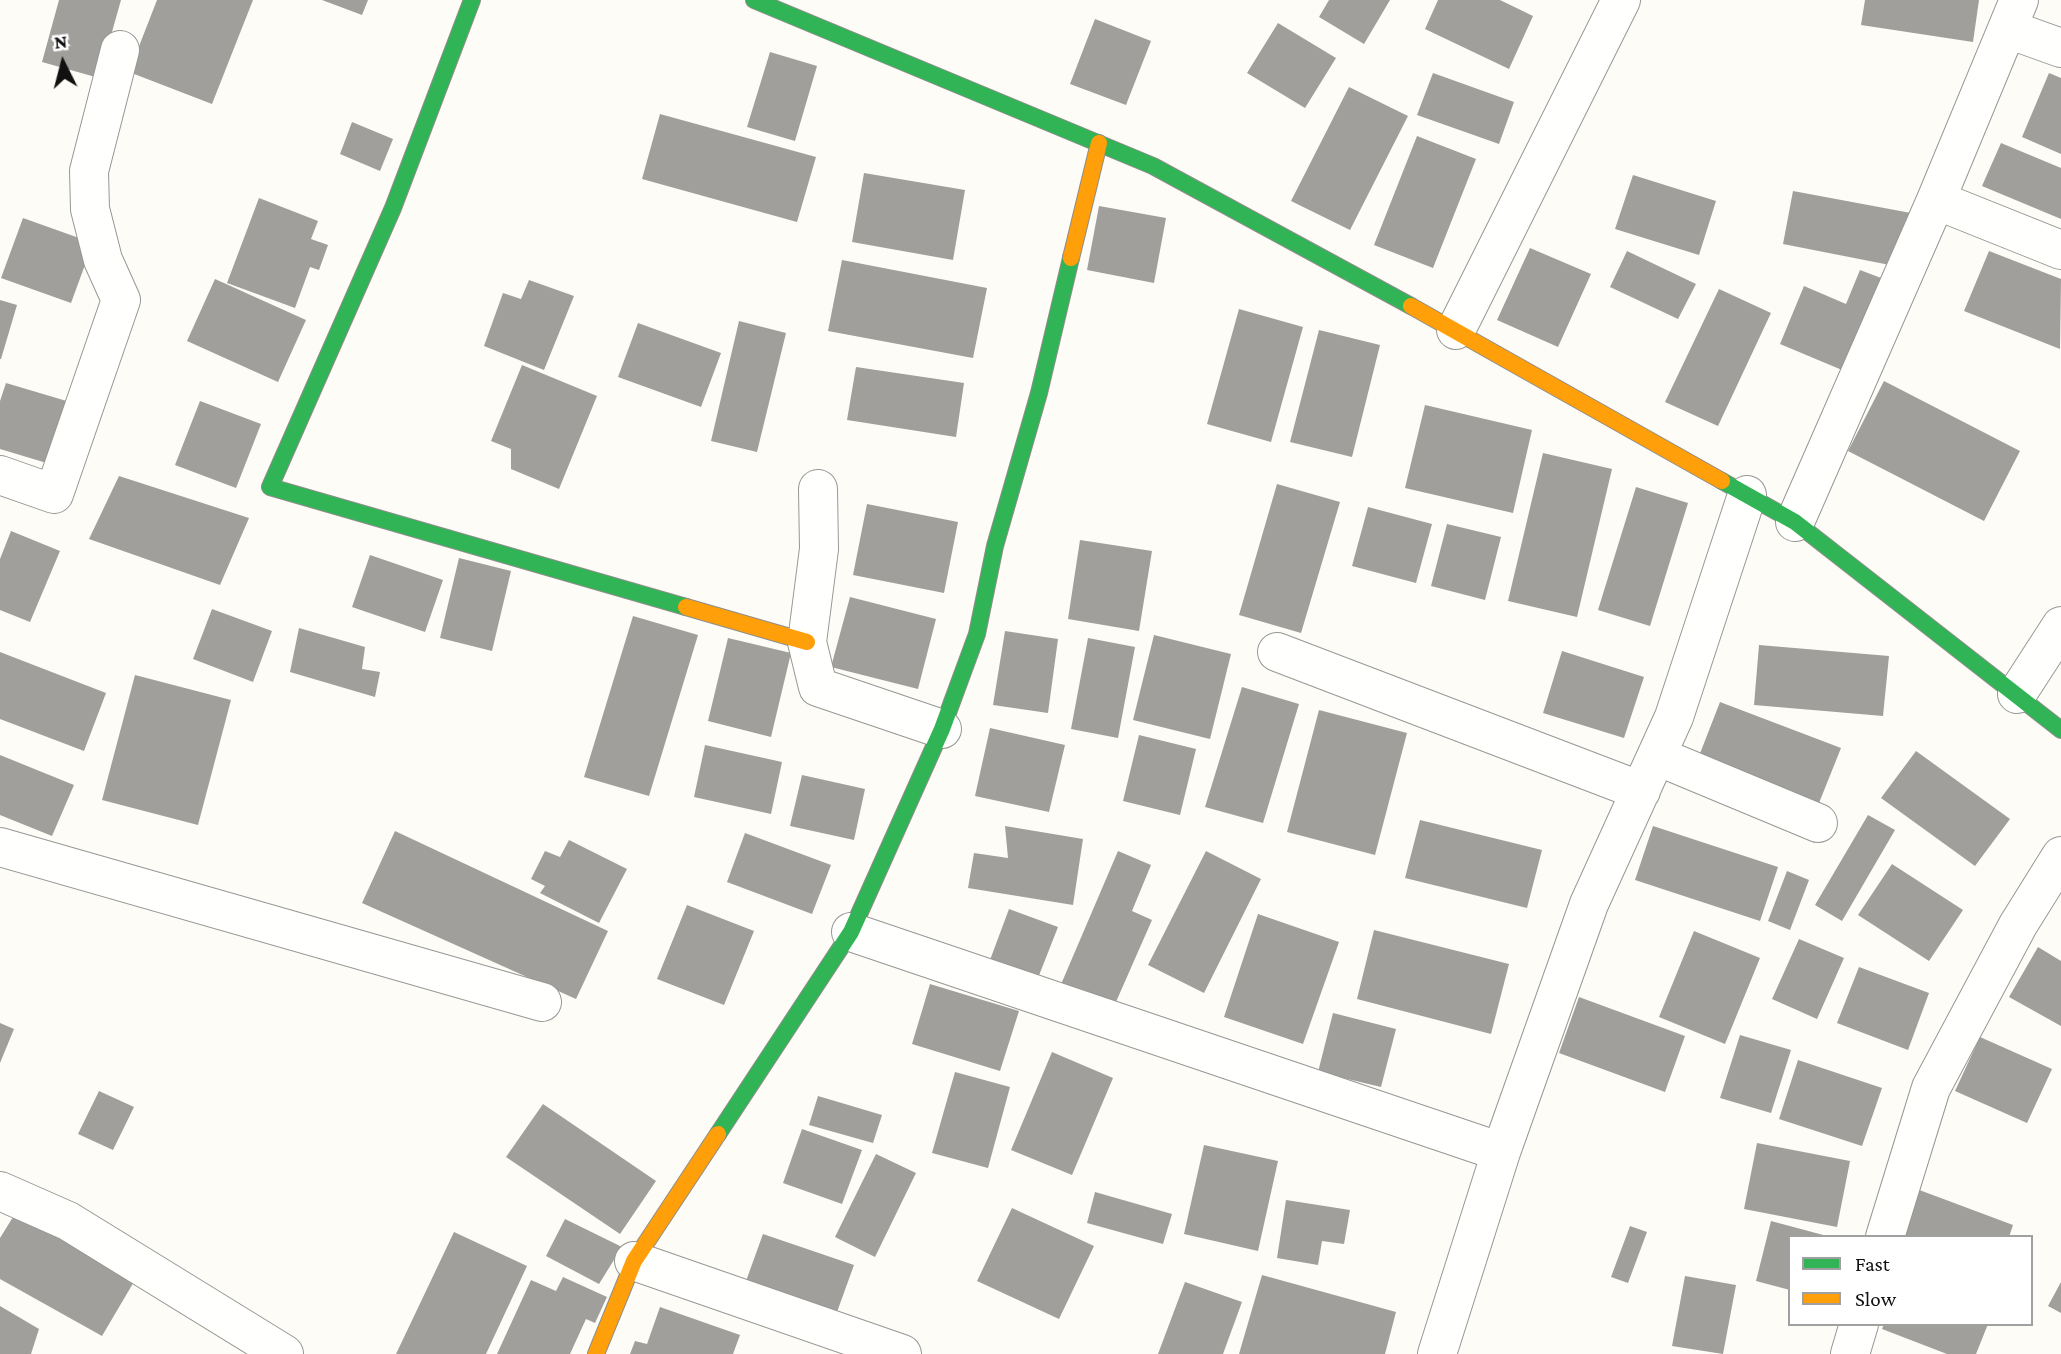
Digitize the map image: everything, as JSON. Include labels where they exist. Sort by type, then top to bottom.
[{"type":"street","points":[[472,0],[393,208],[270,487],[807,642]]},
{"type":"street","points":[[754,0],[1153,166],[1456,330],[1795,522],[2061,730]]},
{"type":"street","points":[[1456,330],[1621,0]]},
{"type":"street","points":[[1795,522],[1936,200],[2013,14],[2061,48]]},
{"type":"street","points":[[0,475],[54,495],[121,300],[103,260],[90,209],[89,171],[120,50]]},
{"type":"street","points":[[596,1354],[634,1261],[851,932],[942,729],[976,634],[995,546],[1040,393],[1100,143]]},
{"type":"street","points":[[1936,200],[2061,250]]},
{"type":"street","points":[[818,489],[819,550],[807,642],[818,687],[942,729]]},
{"type":"street","points":[[1437,1354],[1501,1152],[1590,904],[1674,717],[1747,495]]},
{"type":"street","points":[[2017,694],[2061,626]]},
{"type":"street","points":[[1277,652],[1641,791]]},
{"type":"street","points":[[1657,756],[1818,823]]},
{"type":"street","points":[[0,847],[542,1002]]},
{"type":"street","points":[[1886,1235],[1931,1088],[2018,925],[2061,856]]},
{"type":"street","points":[[851,932],[1501,1152]]},
{"type":"street","points":[[0,1191],[68,1221],[284,1354]]},
{"type":"street","points":[[634,1261],[902,1354]]},
{"type":"street","points":[[1850,1354],[1858,1326]]},
{"type":"building","points":[[59,0],[121,0],[99,78],[42,62]]},
{"type":"building","points":[[157,0],[253,0],[212,104],[129,72]]},
{"type":"building","points":[[322,0],[368,0],[362,15]]},
{"type":"building","points":[[1329,0],[1390,0],[1364,44],[1319,17]]},
{"type":"building","points":[[1438,0],[1500,0],[1533,16],[1509,69],[1425,29]]},
{"type":"building","points":[[1865,0],[1979,0],[1973,42],[1861,25]]},
{"type":"building","points":[[1095,19],[1151,41],[1126,105],[1070,84]]},
{"type":"building","points":[[1278,23],[1336,58],[1305,108],[1247,73]]},
{"type":"building","points":[[770,52],[817,66],[795,141],[747,127]]},
{"type":"building","points":[[1433,73],[1514,102],[1499,144],[1417,115]]},
{"type":"building","points":[[2049,73],[2061,78],[2061,154],[2022,137]]},
{"type":"building","points":[[1349,87],[1408,116],[1350,230],[1291,201]]},
{"type":"building","points":[[660,114],[816,157],[797,222],[642,179]]},
{"type":"building","points":[[352,122],[393,139],[380,171],[340,154]]},
{"type":"building","points":[[1417,136],[1476,159],[1433,268],[1374,245]]},
{"type":"building","points":[[2001,143],[2061,168],[2061,219],[1982,186]]},
{"type":"building","points":[[864,173],[965,190],[953,260],[852,242]]},
{"type":"building","points":[[1633,175],[1716,201],[1699,255],[1615,229]]},
{"type":"building","points":[[1793,191],[1911,213],[1900,267],[1783,244]]},
{"type":"building","points":[[259,198],[318,221],[311,239],[328,245],[319,270],[310,267],[295,308],[227,283]]},
{"type":"building","points":[[1099,206],[1166,218],[1154,283],[1087,270]]},
{"type":"building","points":[[23,218],[93,243],[71,303],[1,278]]},
{"type":"building","points":[[1530,248],[1591,274],[1558,347],[1497,320]]},
{"type":"building","points":[[1627,251],[1696,284],[1678,319],[1610,287]]},
{"type":"building","points":[[1989,251],[2061,279],[2060,349],[1964,311]]},
{"type":"building","points":[[842,260],[987,288],[973,358],[828,331]]},
{"type":"building","points":[[1860,270],[1881,278],[1842,370],[1780,344],[1804,286],[1846,304]]},
{"type":"building","points":[[215,279],[306,320],[278,382],[187,341]]},
{"type":"building","points":[[529,280],[574,296],[544,370],[484,346],[503,293],[521,299]]},
{"type":"building","points":[[1719,289],[1771,313],[1718,426],[1665,402]]},
{"type":"building","points":[[0,300],[17,305],[1,359],[0,359]]},
{"type":"building","points":[[1239,309],[1303,327],[1271,442],[1207,424]]},
{"type":"building","points":[[739,321],[786,333],[757,452],[711,441]]},
{"type":"building","points":[[638,323],[721,353],[701,407],[618,377]]},
{"type":"building","points":[[1319,330],[1380,345],[1352,457],[1290,442]]},
{"type":"building","points":[[522,365],[597,396],[559,489],[511,469],[511,449],[491,441]]},
{"type":"building","points":[[856,367],[964,383],[956,437],[847,420]]},
{"type":"building","points":[[1884,381],[2020,451],[1984,521],[1848,451]]},
{"type":"building","points":[[6,383],[70,402],[50,464],[0,449],[0,401]]},
{"type":"building","points":[[200,401],[261,424],[236,488],[175,465]]},
{"type":"building","points":[[1425,405],[1532,430],[1513,513],[1405,488]]},
{"type":"building","points":[[1543,453],[1612,469],[1577,617],[1508,601]]},
{"type":"building","points":[[119,476],[249,518],[220,585],[89,539]]},
{"type":"building","points":[[1277,484],[1340,502],[1301,633],[1239,615]]},
{"type":"building","points":[[1636,487],[1688,503],[1650,626],[1598,610]]},
{"type":"building","points":[[867,504],[958,522],[944,593],[853,575]]},
{"type":"building","points":[[1368,507],[1432,524],[1416,583],[1352,566]]},
{"type":"building","points":[[1447,524],[1501,537],[1485,600],[1431,586]]},
{"type":"building","points":[[11,531],[60,551],[30,622],[0,610],[0,559]]},
{"type":"building","points":[[1080,540],[1152,551],[1139,631],[1068,619]]},
{"type":"building","points":[[370,555],[443,580],[425,632],[352,607]]},
{"type":"building","points":[[459,558],[511,571],[492,651],[440,638]]},
{"type":"building","points":[[850,597],[936,619],[918,689],[831,667]]},
{"type":"building","points":[[212,609],[272,631],[253,682],[193,659]]},
{"type":"building","points":[[633,616],[698,635],[649,796],[584,777]]},
{"type":"building","points":[[299,628],[365,647],[362,669],[380,672],[375,697],[290,672]]},
{"type":"building","points":[[1005,631],[1058,639],[1048,713],[993,705]]},
{"type":"building","points":[[1154,635],[1231,654],[1210,739],[1133,720]]},
{"type":"building","points":[[728,638],[791,653],[771,737],[708,721]]},
{"type":"building","points":[[1088,638],[1135,647],[1118,738],[1071,729]]},
{"type":"building","points":[[1759,645],[1889,656],[1883,716],[1754,705]]},
{"type":"building","points":[[1562,651],[1644,677],[1624,738],[1543,713]]},
{"type":"building","points":[[0,652],[106,693],[84,751],[0,719]]},
{"type":"building","points":[[135,675],[231,700],[198,825],[102,800]]},
{"type":"building","points":[[1242,687],[1299,704],[1263,823],[1205,807]]},
{"type":"building","points":[[1720,702],[1841,748],[1819,803],[1699,756]]},
{"type":"building","points":[[1319,710],[1407,733],[1375,855],[1287,832]]},
{"type":"building","points":[[990,728],[1065,745],[1049,812],[975,796]]},
{"type":"building","points":[[1139,735],[1196,749],[1180,815],[1123,801]]},
{"type":"building","points":[[705,745],[782,762],[771,814],[694,797]]},
{"type":"building","points":[[1916,751],[2010,819],[1975,866],[1881,798]]},
{"type":"building","points":[[0,755],[74,785],[52,836],[0,815]]},
{"type":"building","points":[[802,775],[865,789],[854,840],[790,826]]},
{"type":"building","points":[[1868,815],[1895,830],[1842,921],[1815,905]]},
{"type":"building","points":[[1420,820],[1542,850],[1527,908],[1405,878]]},
{"type":"building","points":[[1005,826],[1083,839],[1073,905],[968,888],[974,853],[1008,858]]},
{"type":"building","points":[[1653,826],[1778,867],[1760,921],[1635,880]]},
{"type":"building","points":[[395,831],[608,931],[576,999],[362,903]]},
{"type":"building","points":[[745,833],[831,865],[812,914],[727,882]]},
{"type":"building","points":[[569,840],[627,869],[599,923],[540,893],[545,886],[531,879],[545,851],[560,857]]},
{"type":"building","points":[[1118,851],[1151,865],[1132,911],[1152,920],[1112,1011],[1059,989]]},
{"type":"building","points":[[1206,851],[1261,879],[1204,993],[1148,965]]},
{"type":"building","points":[[1892,864],[1963,910],[1929,961],[1858,915]]},
{"type":"building","points":[[1787,871],[1809,880],[1790,930],[1768,921]]},
{"type":"building","points":[[687,905],[754,931],[724,1005],[657,979]]},
{"type":"building","points":[[1009,909],[1058,927],[1038,978],[990,960]]},
{"type":"building","points":[[1258,914],[1339,942],[1303,1044],[1224,1017]]},
{"type":"building","points":[[1374,930],[1509,964],[1491,1034],[1357,999]]},
{"type":"building","points":[[1694,931],[1760,958],[1725,1044],[1659,1017]]},
{"type":"building","points":[[1799,939],[1844,958],[1817,1019],[1772,999]]},
{"type":"building","points":[[2038,947],[2061,961],[2061,1026],[2009,997]]},
{"type":"building","points":[[1859,967],[1929,993],[1908,1050],[1837,1023]]},
{"type":"building","points":[[930,984],[1019,1011],[1000,1071],[912,1044]]},
{"type":"building","points":[[1579,997],[1685,1036],[1665,1092],[1559,1053]]},
{"type":"building","points":[[1333,1013],[1396,1029],[1381,1087],[1318,1072]]},
{"type":"building","points":[[0,1023],[14,1029],[0,1063]]},
{"type":"building","points":[[1740,1035],[1791,1050],[1771,1113],[1720,1098]]},
{"type":"building","points":[[1980,1037],[2052,1069],[2027,1123],[1955,1091]]},
{"type":"building","points":[[1052,1052],[1113,1078],[1072,1175],[1011,1150]]},
{"type":"building","points":[[1798,1060],[1882,1088],[1862,1146],[1779,1119]]},
{"type":"building","points":[[955,1072],[1010,1087],[988,1168],[932,1153]]},
{"type":"building","points":[[99,1091],[134,1107],[113,1150],[78,1134]]},
{"type":"building","points":[[818,1096],[882,1115],[873,1143],[809,1125]]},
{"type":"building","points":[[543,1104],[656,1181],[620,1234],[506,1157]]},
{"type":"building","points":[[802,1129],[862,1150],[842,1204],[783,1183]]},
{"type":"building","points":[[1757,1143],[1850,1161],[1837,1227],[1744,1209]]},
{"type":"building","points":[[1204,1145],[1278,1161],[1258,1251],[1184,1234]]},
{"type":"building","points":[[876,1154],[916,1173],[875,1257],[835,1237]]},
{"type":"building","points":[[1914,1188],[2013,1225],[2010,1235],[1897,1235]]},
{"type":"building","points":[[1095,1192],[1172,1214],[1163,1244],[1087,1223]]},
{"type":"building","points":[[1286,1200],[1350,1210],[1344,1244],[1322,1241],[1318,1265],[1277,1258]]},
{"type":"building","points":[[1012,1208],[1094,1246],[1059,1319],[977,1281]]},
{"type":"building","points":[[18,1209],[135,1280],[102,1336],[0,1279],[0,1238]]},
{"type":"building","points":[[565,1219],[622,1247],[599,1284],[546,1256]]},
{"type":"building","points":[[1771,1221],[1823,1235],[1788,1235],[1788,1289],[1756,1281]]},
{"type":"building","points":[[1630,1226],[1647,1232],[1628,1283],[1611,1277]]},
{"type":"building","points":[[454,1232],[527,1266],[486,1354],[396,1354]]},
{"type":"building","points":[[763,1234],[854,1265],[837,1312],[746,1281]]},
{"type":"building","points":[[1262,1275],[1396,1312],[1385,1354],[1239,1354]]},
{"type":"building","points":[[1685,1276],[1736,1285],[1723,1354],[1672,1346]]},
{"type":"building","points":[[563,1277],[607,1297],[595,1323],[586,1319],[570,1354],[497,1354],[531,1280],[556,1291]]},
{"type":"building","points":[[1185,1282],[1242,1302],[1223,1354],[1158,1354]]},
{"type":"building","points":[[2061,1282],[2061,1313],[2048,1306]]},
{"type":"building","points":[[0,1306],[39,1329],[31,1354],[0,1354]]},
{"type":"building","points":[[660,1307],[740,1335],[733,1354],[630,1354],[635,1341],[647,1344]]},
{"type":"building","points":[[1883,1326],[1987,1326],[1976,1354],[1947,1354],[1882,1329]]},
{"type":"traffic: fast","points":[[472,0],[393,208],[270,487],[686,607]]},
{"type":"traffic: fast","points":[[754,0],[1153,166],[1411,306]]},
{"type":"traffic: fast","points":[[718,1134],[851,932],[942,729],[977,634],[995,546],[1039,393],[1071,258]]},
{"type":"traffic: fast","points":[[1722,481],[1795,522],[2061,730]]},
{"type":"traffic: slow","points":[[1071,258],[1099,143]]},
{"type":"traffic: slow","points":[[1411,306],[1722,481]]},
{"type":"traffic: slow","points":[[686,607],[807,642]]},
{"type":"traffic: slow","points":[[596,1354],[634,1261],[718,1134]]}]
